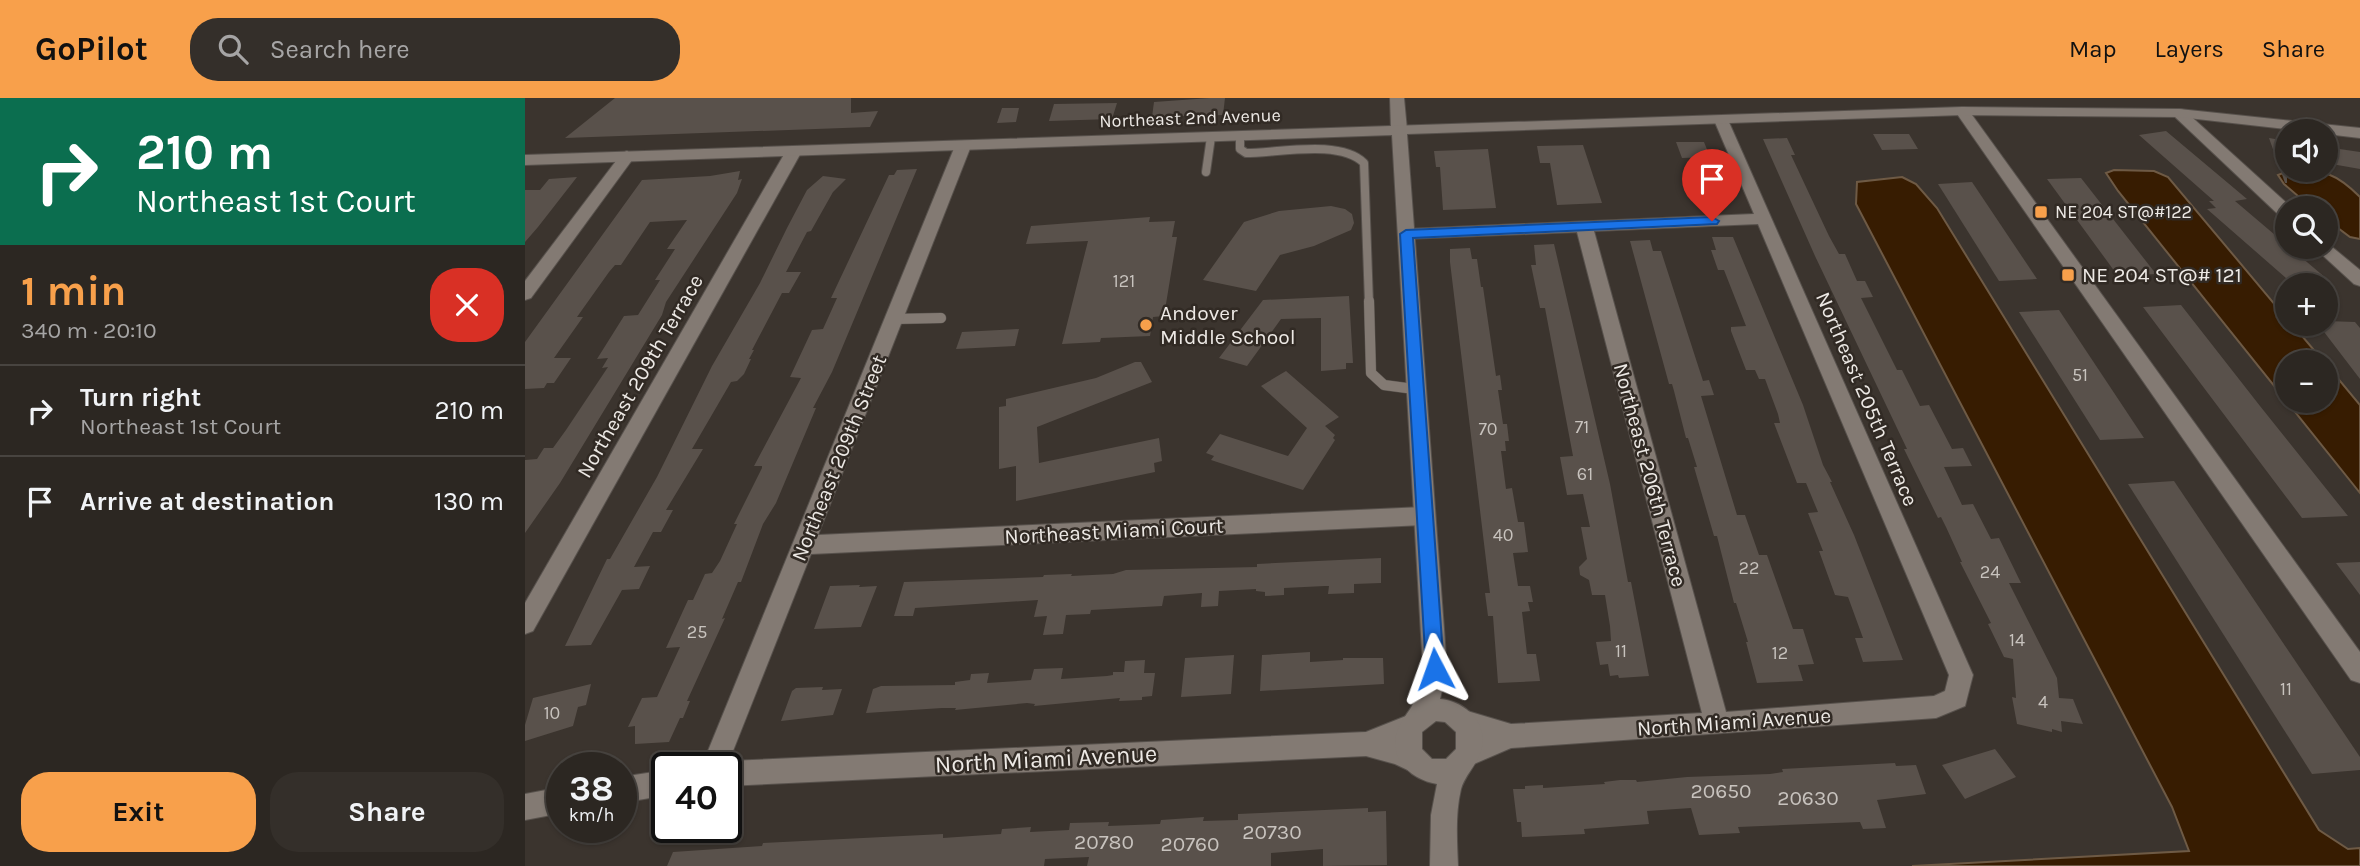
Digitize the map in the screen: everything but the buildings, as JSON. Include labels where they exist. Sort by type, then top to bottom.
[{"type":"street","points":[[1397,98],[1414,389],[1435,670],[1430,692],[1407,741],[1442,812]]},
{"type":"street","points":[[1962,111],[2360,672]]},
{"type":"street","name":"Northeast 2nd Avenue","points":[[525,160],[1962,111],[2179,113],[2360,133]]},
{"type":"street","points":[[2179,113],[2275,202]]},
{"type":"street","name":"Northeast 205th Terrace","points":[[1721,120],[1961,675],[1956,698]]},
{"type":"street","name":"Northeast 209th Street","points":[[721,752],[963,146]]},
{"type":"street","name":"Northeast 209th Terrace","points":[[525,624],[794,151]]},
{"type":"street","points":[[525,294],[627,156]]},
{"type":"street","points":[[1406,234],[1764,219]]},
{"type":"street","name":"Northeast 206th Terrace","points":[[1584,227],[1717,724]]},
{"type":"street","points":[[2337,259],[2360,280]]},
{"type":"street","name":"Northeast Miami Court","points":[[805,545],[1423,516]]},
{"type":"street","points":[[1435,670],[1471,740],[1446,793],[1442,812],[1444,866]]},
{"type":"street","name":"North Miami Avenue","points":[[1462,761],[1496,740],[1511,736],[1936,707],[1956,698]]},
{"type":"street","points":[[1415,721],[1438,710],[1461,718]]},
{"type":"street","name":"North Miami Avenue","points":[[1461,718],[1511,736]]},
{"type":"street","name":"North Miami Avenue","points":[[1366,744],[1415,721]]},
{"type":"street","name":"North Miami Avenue","points":[[742,773],[1366,744],[1400,752],[1419,764]]},
{"type":"street","points":[[1419,764],[1434,771],[1462,761]]},
{"type":"street","points":[[525,807],[546,803]]},
{"type":"lane","points":[[1240,136],[1240,149],[1246,153],[1339,150],[1358,154],[1362,158],[1371,373],[1375,382],[1384,386],[1414,389]]},
{"type":"lane","points":[[1206,172],[1211,137]]},
{"type":"lane","points":[[894,320],[941,318]]},
{"type":"shaded area","points":[[2114,170],[2154,171],[2168,177],[2275,305],[2275,336],[2302,336],[2314,350],[2275,350],[2275,387],[2106,173]]},
{"type":"shaded area","points":[[1902,177],[1916,184],[1937,208],[2319,830],[2348,849],[2360,848],[2360,866],[1912,866],[2189,851],[2172,807],[1856,204],[1857,182]]},
{"type":"shaded area","points":[[2338,179],[2344,183],[2360,197],[2360,239],[2350,237],[2338,228],[2338,196],[2298,196],[2283,182],[2338,182]]},
{"type":"shaded area","points":[[2338,378],[2360,405],[2360,493],[2296,413],[2338,413]]},
{"type":"place","name":"NE 204 ST@#122","points":[[2041,212]]},
{"type":"place","name":"NE 204 ST@# 121","points":[[2068,275]]},
{"type":"place","name":"Andover Middle School","points":[[1146,325]]},
{"type":"route","points":[[1435,669],[1414,389],[1406,234],[1712,221]]}]
